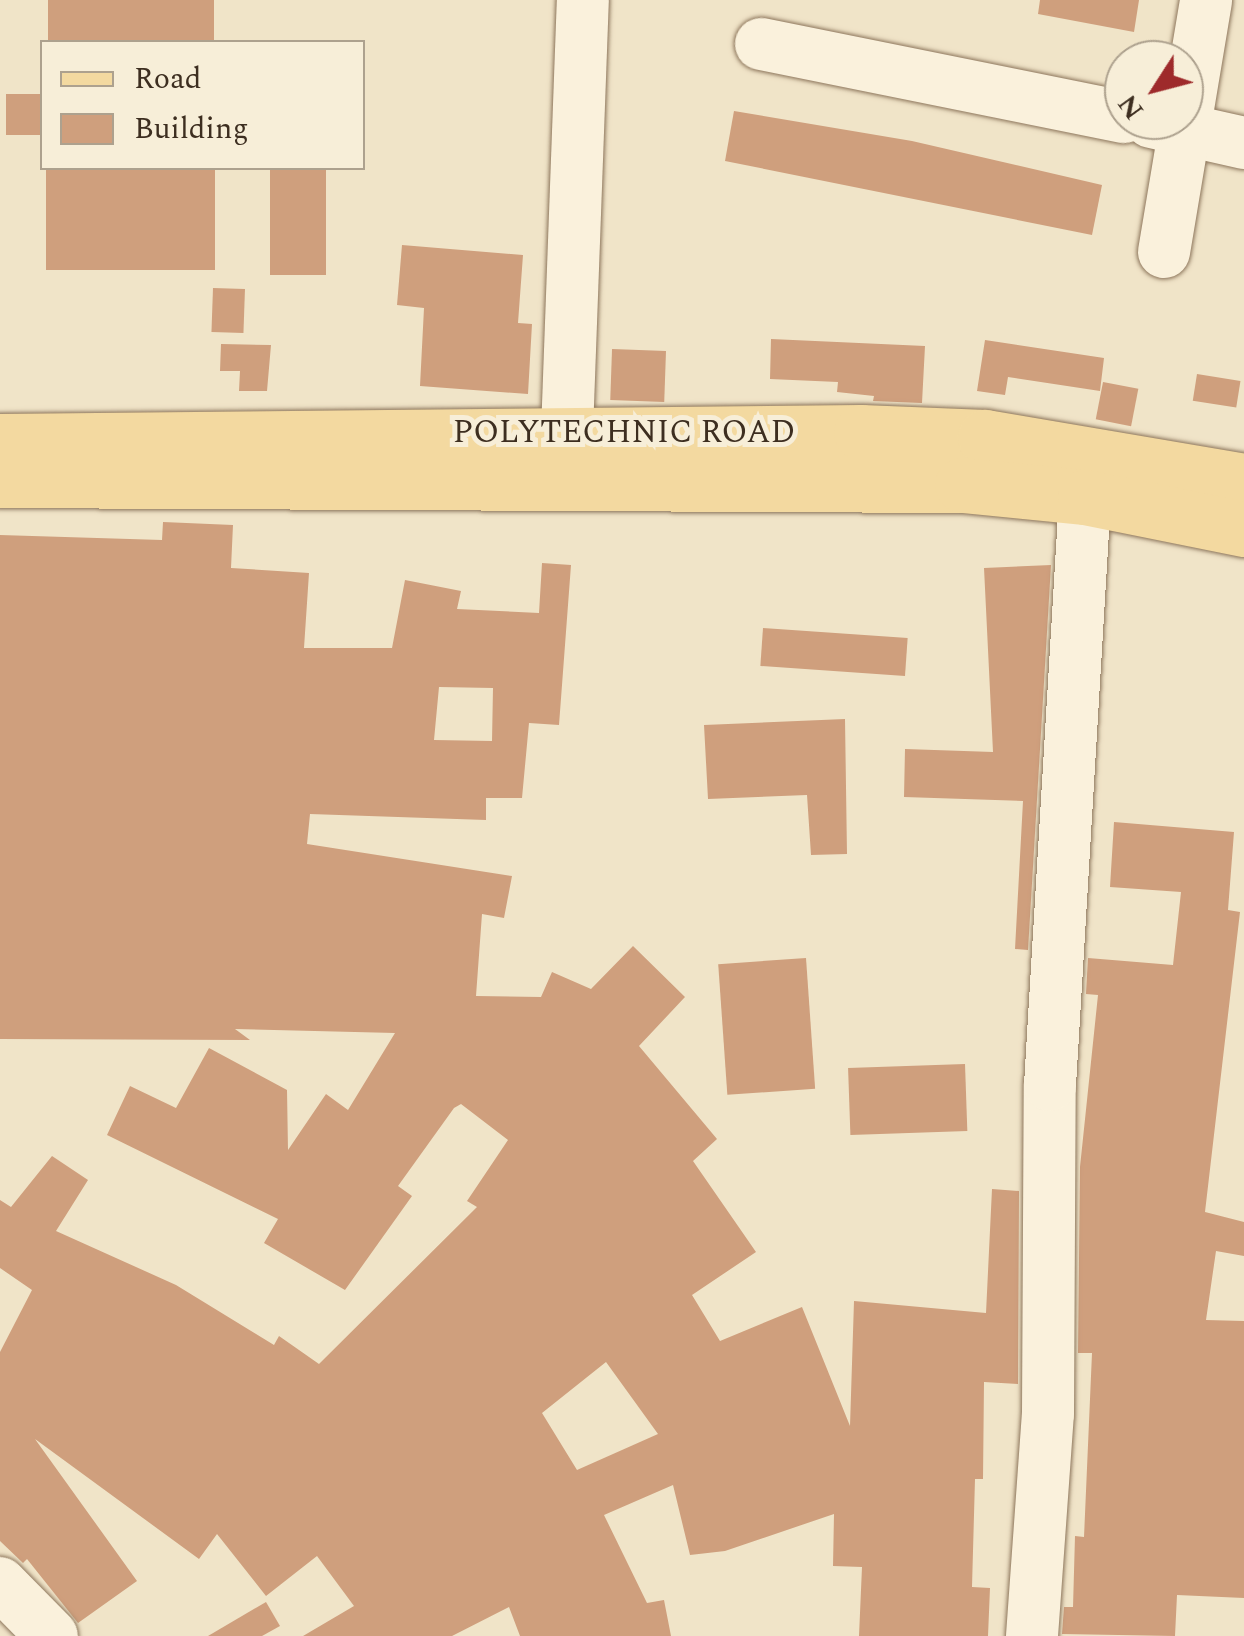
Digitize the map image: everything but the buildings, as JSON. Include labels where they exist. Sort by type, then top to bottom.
[{"type":"main road","name":"POLYTECHNIC ROAD","points":[[0,480],[603,449],[985,438],[1244,481]]},
{"type":"main road","name":"POLYTECHNIC ROAD","points":[[0,441],[603,449],[1085,497],[1244,528]]},
{"type":"street","points":[[583,0],[603,449]]},
{"type":"street","points":[[1192,40],[1206,0]]},
{"type":"street","points":[[761,44],[1104,113]]},
{"type":"street","points":[[1204,134],[1244,143]]},
{"type":"street","points":[[1162,140],[1164,252]]},
{"type":"street","points":[[1032,1636],[1048,1414],[1050,1084],[1085,497]]},
{"type":"street","points":[[0,1582],[52,1636]]}]
